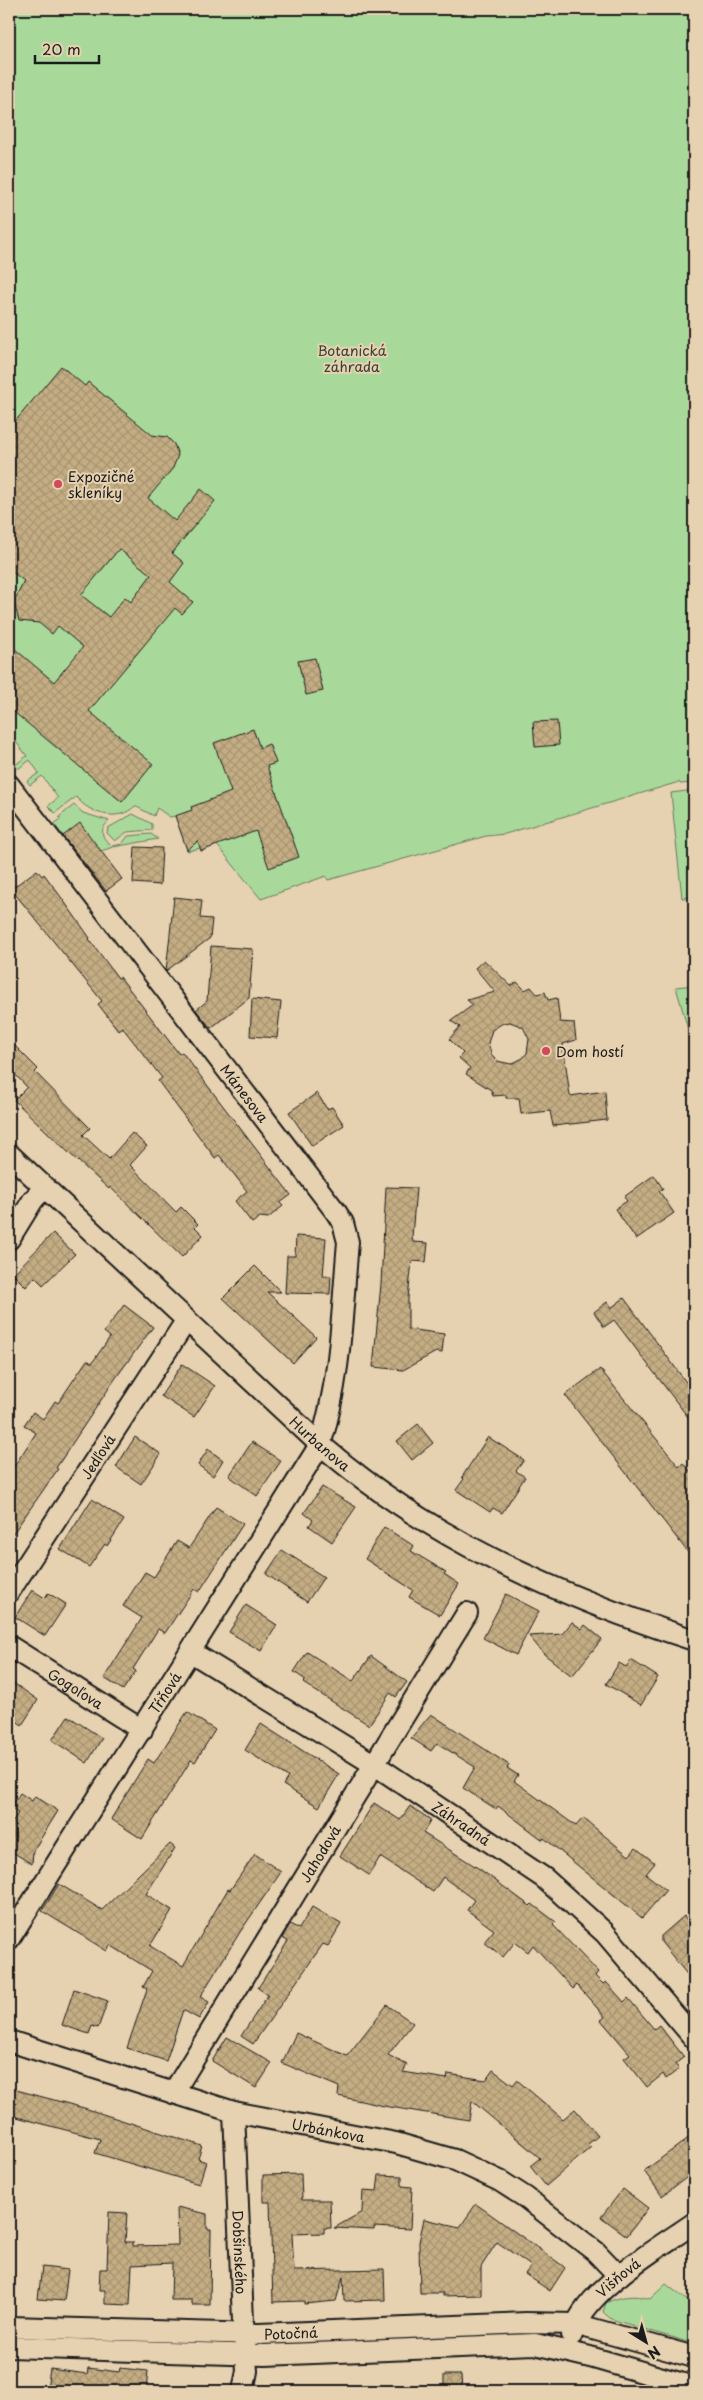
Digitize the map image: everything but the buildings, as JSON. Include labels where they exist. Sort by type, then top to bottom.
[{"type":"street","name":"Mánesova","points":[[9,785],[343,1223],[348,1242],[335,1384],[330,1413],[320,1445]]},
{"type":"street","name":"Hurbanova","points":[[9,1154],[320,1445],[405,1508],[469,1548],[567,1595],[694,1640]]},
{"type":"street","points":[[9,1239],[33,1200],[44,1188]]},
{"type":"street","name":"Jedľová","points":[[9,1592],[186,1321]]},
{"type":"street","name":"Tŕňová","points":[[9,1939],[320,1445]]},
{"type":"street","name":"Jahodová","points":[[173,2093],[467,1613]]},
{"type":"street","name":"Gogoľova","points":[[9,1646],[142,1730]]},
{"type":"street","name":"Záhradná","points":[[191,1652],[375,1765],[514,1857],[571,1901],[605,1934],[694,2038]]},
{"type":"street","name":"Urbánkova","points":[[9,2041],[234,2112],[396,2143],[455,2160],[500,2181],[525,2197],[596,2252],[619,2276]]},
{"type":"street","name":"Dobšinského","points":[[234,2112],[247,2371],[243,2391]]},
{"type":"street","name":"Višňová","points":[[568,2351],[575,2324],[587,2306],[619,2276],[694,2223]]},
{"type":"street","points":[[575,2324],[694,2358]]},
{"type":"street","name":"Potočná","points":[[9,2327],[244,2334],[575,2324]]},
{"type":"street","name":"Potočná","points":[[9,2347],[246,2355],[527,2344],[545,2345],[568,2351]]},
{"type":"street","points":[[568,2351],[694,2387]]},
{"type":"green space","name":"Botanická záhrada","points":[[9,9],[694,9],[694,783],[680,784],[679,782],[505,834],[486,836],[328,880],[326,876],[261,899],[217,845],[201,851],[200,848],[188,851],[175,816],[170,817],[157,808],[154,816],[135,806],[121,814],[104,814],[89,808],[76,797],[55,813],[48,806],[58,798],[42,776],[30,785],[27,781],[39,773],[30,760],[18,769],[15,765],[27,756],[13,738],[9,741],[11,720],[9,715]]},
{"type":"green space","points":[[694,790],[694,897],[682,898],[671,793]]},
{"type":"green space","points":[[74,805],[83,813],[109,821],[102,831],[106,840],[112,846],[122,844],[128,836],[151,834],[158,839],[113,847],[80,858],[54,824],[61,819],[59,817]]},
{"type":"green space","points":[[133,814],[152,824],[152,830],[127,832],[115,841],[107,833],[108,828]]},
{"type":"green space","points":[[694,985],[694,1050],[676,987]]},
{"type":"green space","points":[[666,2284],[694,2306],[694,2344],[611,2319],[603,2312],[606,2303],[617,2299],[633,2296],[650,2299]]},
{"type":"place","name":"Expozičné skleníky","points":[[58,484]]},
{"type":"place","name":"Dom hostí","points":[[546,1051]]}]
